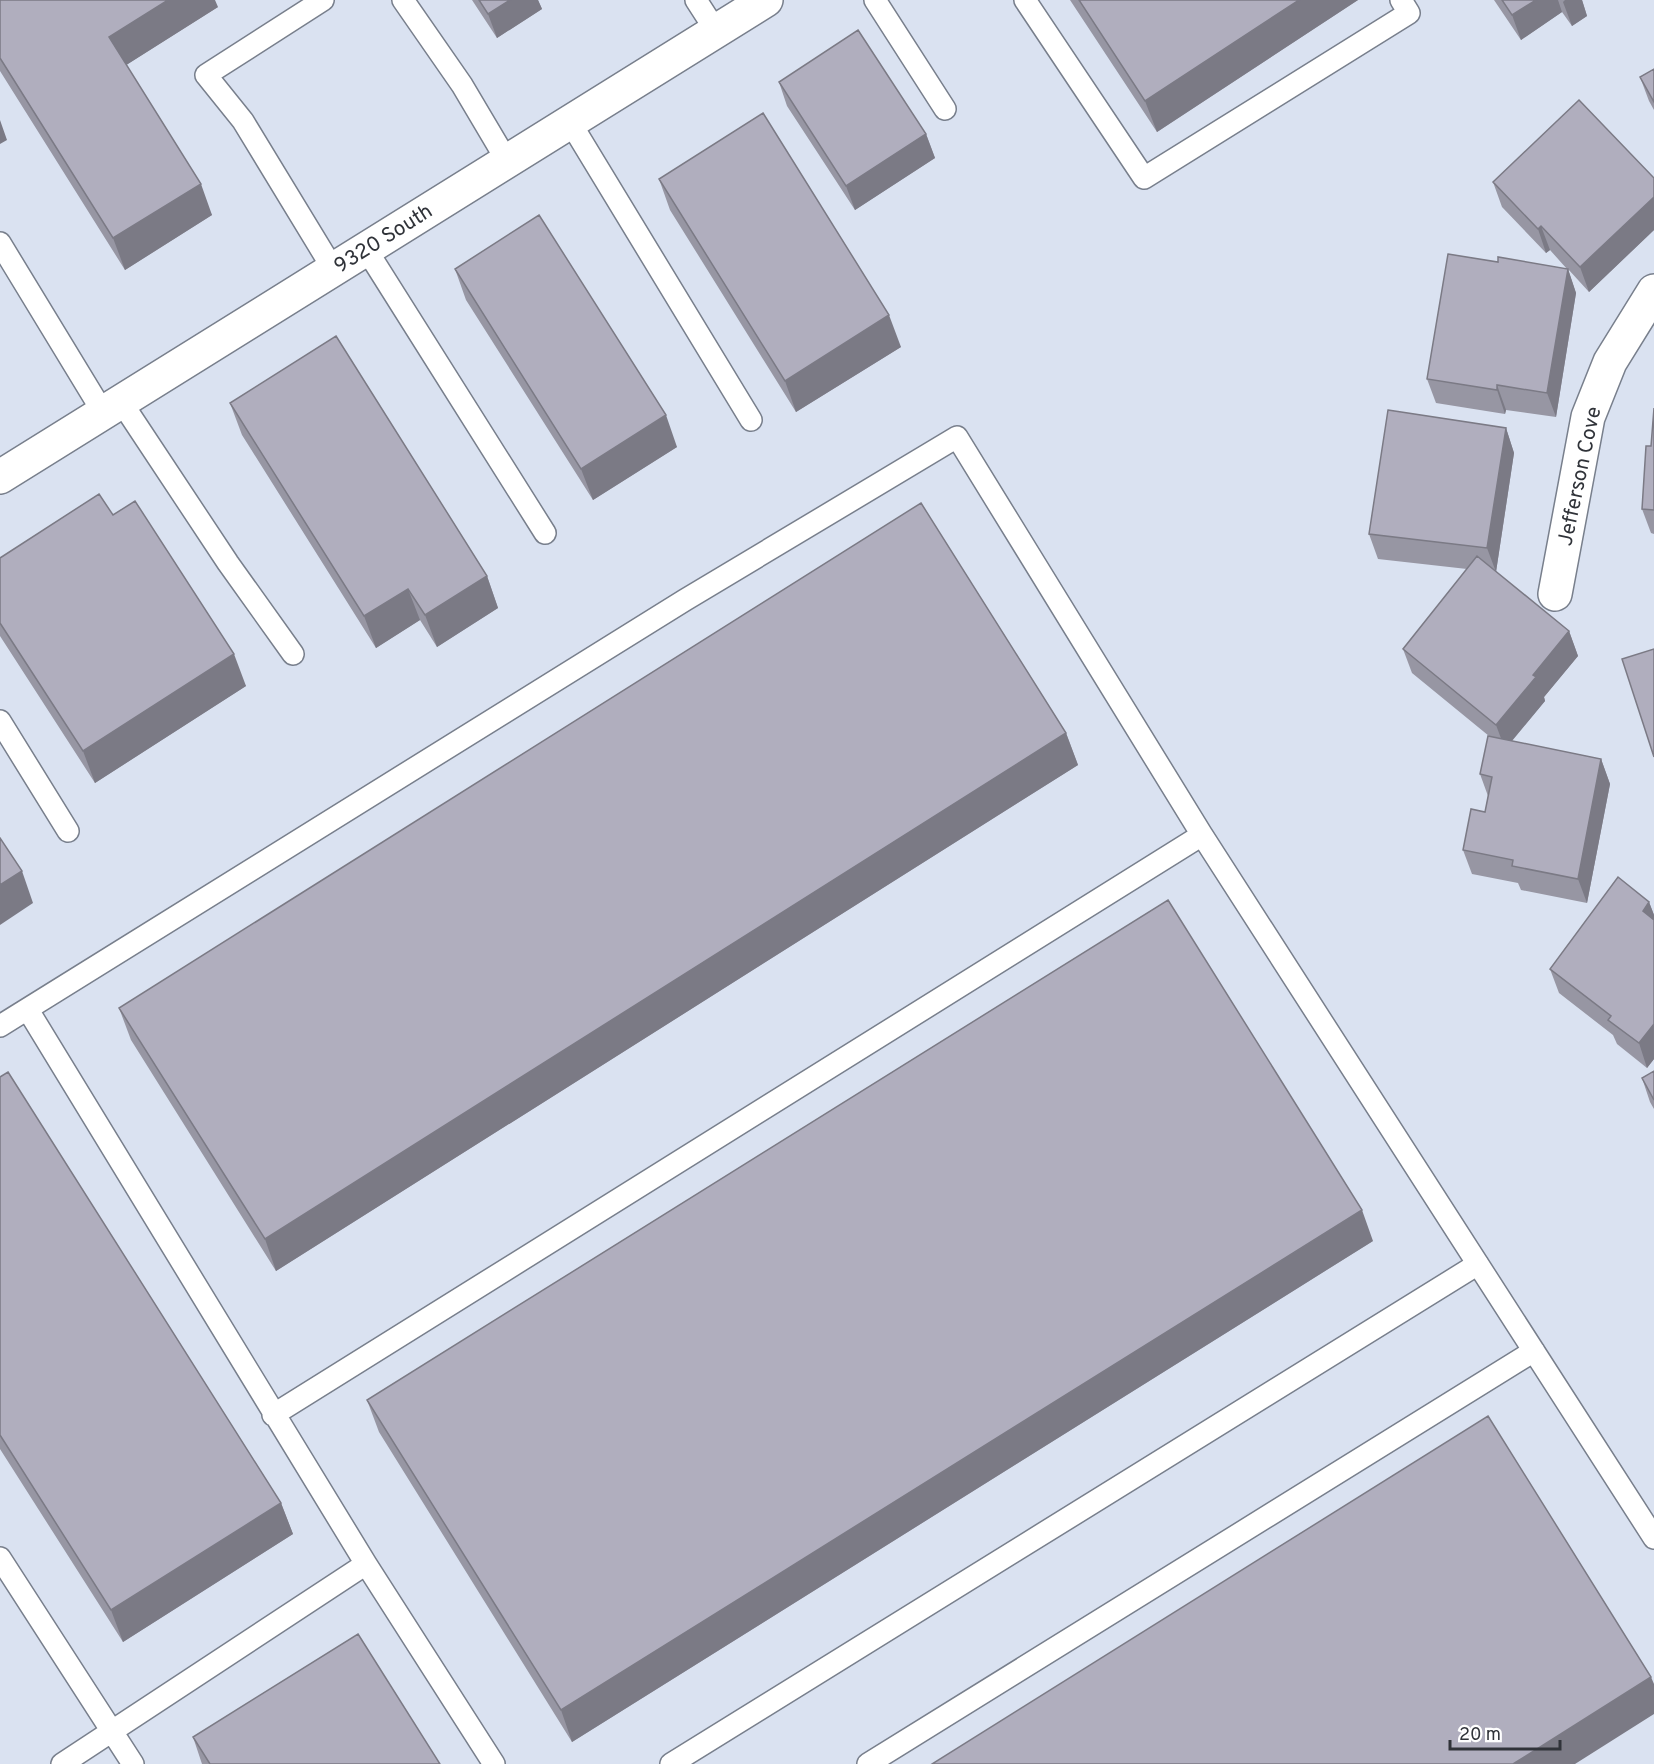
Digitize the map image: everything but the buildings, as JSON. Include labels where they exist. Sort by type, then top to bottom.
[{"type":"street","name":"9320 South","points":[[0,477],[766,0]]},
{"type":"street","name":"Jefferson Cove","points":[[1556,594],[1588,417],[1610,362],[1652,297]]},
{"type":"lane","points":[[323,0],[206,75],[243,121],[333,269]]},
{"type":"lane","points":[[403,0],[462,85],[507,161]]},
{"type":"lane","points":[[696,0],[716,31]]},
{"type":"lane","points":[[875,0],[945,109]]},
{"type":"lane","points":[[1025,0],[1144,178],[1409,13],[1401,0]]},
{"type":"lane","points":[[570,122],[751,420]]},
{"type":"lane","points":[[0,243],[113,408],[293,654]]},
{"type":"lane","points":[[366,249],[545,533]]},
{"type":"lane","points":[[0,1026],[685,600],[957,437],[1202,835],[1654,1538]]},
{"type":"lane","points":[[0,721],[68,831]]},
{"type":"lane","points":[[273,1415],[1202,835]]},
{"type":"lane","points":[[28,1010],[273,1415],[494,1764]]},
{"type":"lane","points":[[671,1764],[1478,1264]]},
{"type":"lane","points":[[868,1764],[1534,1351]]},
{"type":"lane","points":[[0,1558],[133,1764]]},
{"type":"lane","points":[[62,1764],[366,1564]]}]
